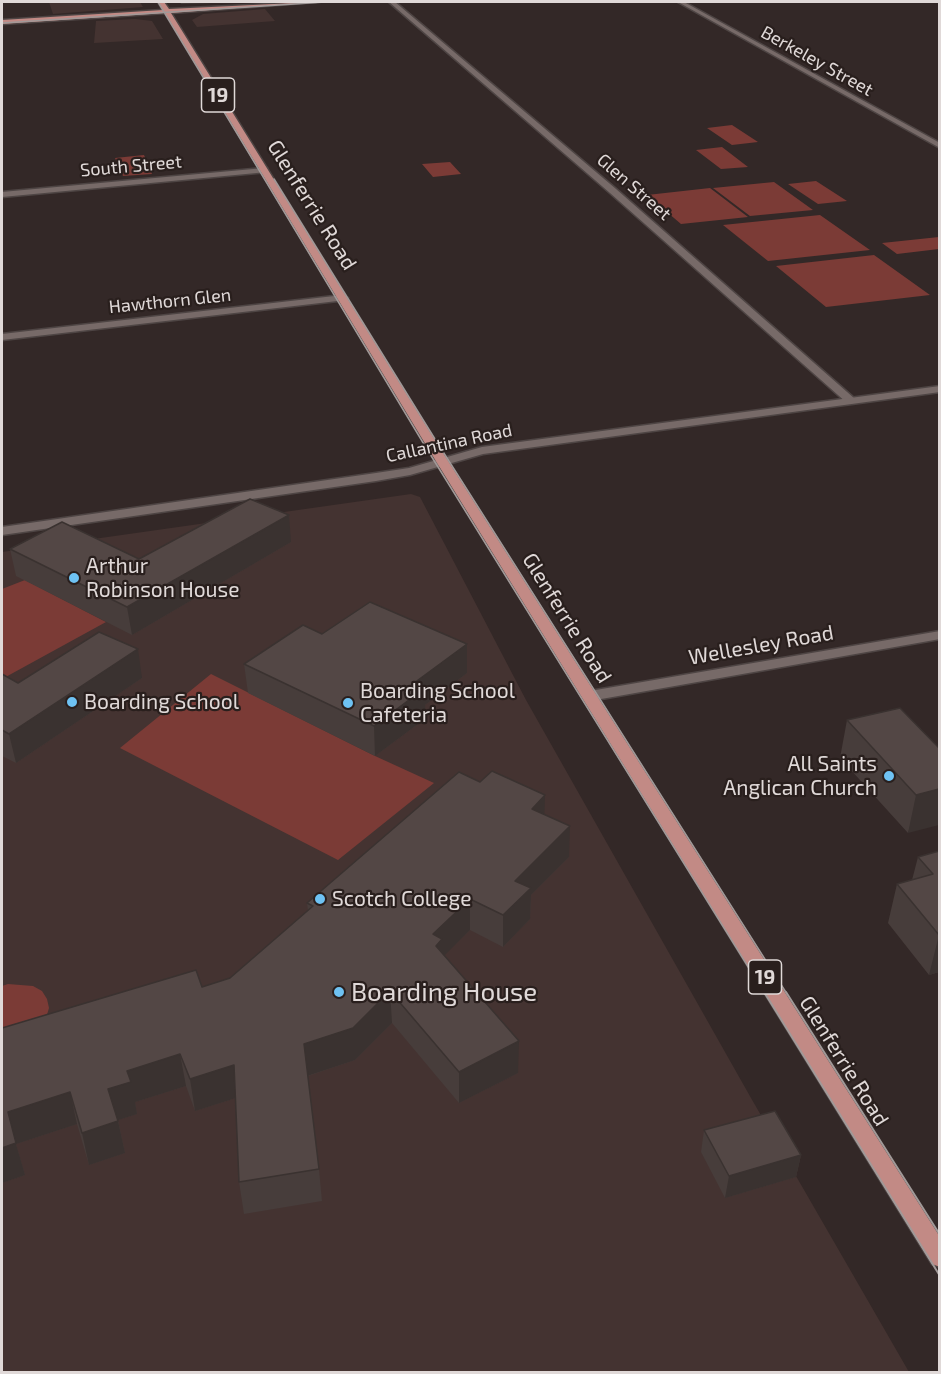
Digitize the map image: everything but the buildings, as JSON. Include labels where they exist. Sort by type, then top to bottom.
[{"type":"main road","name":"Glenferrie Road","points":[[161,2],[443,461],[939,1257]]},
{"type":"main road","points":[[2,22],[314,2]]},
{"type":"street","name":"Glen Street","points":[[392,2],[613,191],[851,401]]},
{"type":"street","name":"Berkeley Street","points":[[681,2],[939,146]]},
{"type":"street","name":"South Street","points":[[2,195],[264,170]]},
{"type":"street","name":"Hawthorn Glen","points":[[2,337],[343,298]]},
{"type":"street","name":"Callantina Road","points":[[2,531],[369,478],[410,471],[482,451],[939,389]]},
{"type":"street","name":"Wellesley Road","points":[[590,696],[939,635]]},
{"type":"shaded area","points":[[49,2],[140,2],[143,7],[53,14]]},
{"type":"shaded area","points":[[265,9],[275,21],[197,27],[192,20],[203,14]]},
{"type":"shaded area","points":[[135,19],[152,21],[163,39],[94,43],[96,21]]},
{"type":"shaded area","points":[[732,125],[758,142],[732,145],[707,128]]},
{"type":"shaded area","points":[[722,147],[748,167],[721,169],[696,150]]},
{"type":"shaded area","points":[[144,155],[152,174],[123,176],[115,158]]},
{"type":"shaded area","points":[[450,162],[461,174],[433,177],[422,164]]},
{"type":"shaded area","points":[[816,181],[847,201],[818,204],[788,184]]},
{"type":"shaded area","points":[[774,182],[813,210],[750,216],[713,188]]},
{"type":"shaded area","points":[[710,188],[748,217],[681,224],[647,195]]},
{"type":"shaded area","points":[[820,215],[870,250],[768,261],[723,225]]},
{"type":"shaded area","points":[[939,237],[939,249],[897,254],[882,243]]},
{"type":"shaded area","points":[[874,255],[930,295],[826,307],[776,266]]},
{"type":"shaded area","name":"Scotch College","points":[[411,494],[420,497],[526,700],[909,1372],[2,1372],[2,552]]},
{"type":"shaded area","points":[[25,580],[106,622],[2,679],[2,589]]},
{"type":"shaded area","points":[[211,674],[434,783],[338,860],[120,748]]},
{"type":"shaded area","points":[[8,984],[33,986],[42,991],[49,1008],[46,1018],[2,1045],[2,986]]},
{"type":"tram line","points":[[158,2],[164,12]]},
{"type":"tram line","points":[[164,12],[325,2]]},
{"type":"tram line","points":[[2,23],[164,12]]},
{"type":"tram line","points":[[164,12],[425,446],[765,994]]},
{"type":"tram line","points":[[274,179],[433,436],[787,994]]},
{"type":"tram line","points":[[764,992],[940,1276]]},
{"type":"tram line","points":[[786,992],[940,1235]]},
{"type":"place","name":"Arthur Robinson House","points":[[74,578]]},
{"type":"place","name":"Boarding School","points":[[72,702]]},
{"type":"place","name":"Boarding School Cafeteria","points":[[348,703]]},
{"type":"place","name":"All Saints Anglican Church","points":[[889,776]]},
{"type":"place","name":"Scotch College","points":[[320,899]]},
{"type":"place","name":"Boarding House","points":[[339,992]]}]
